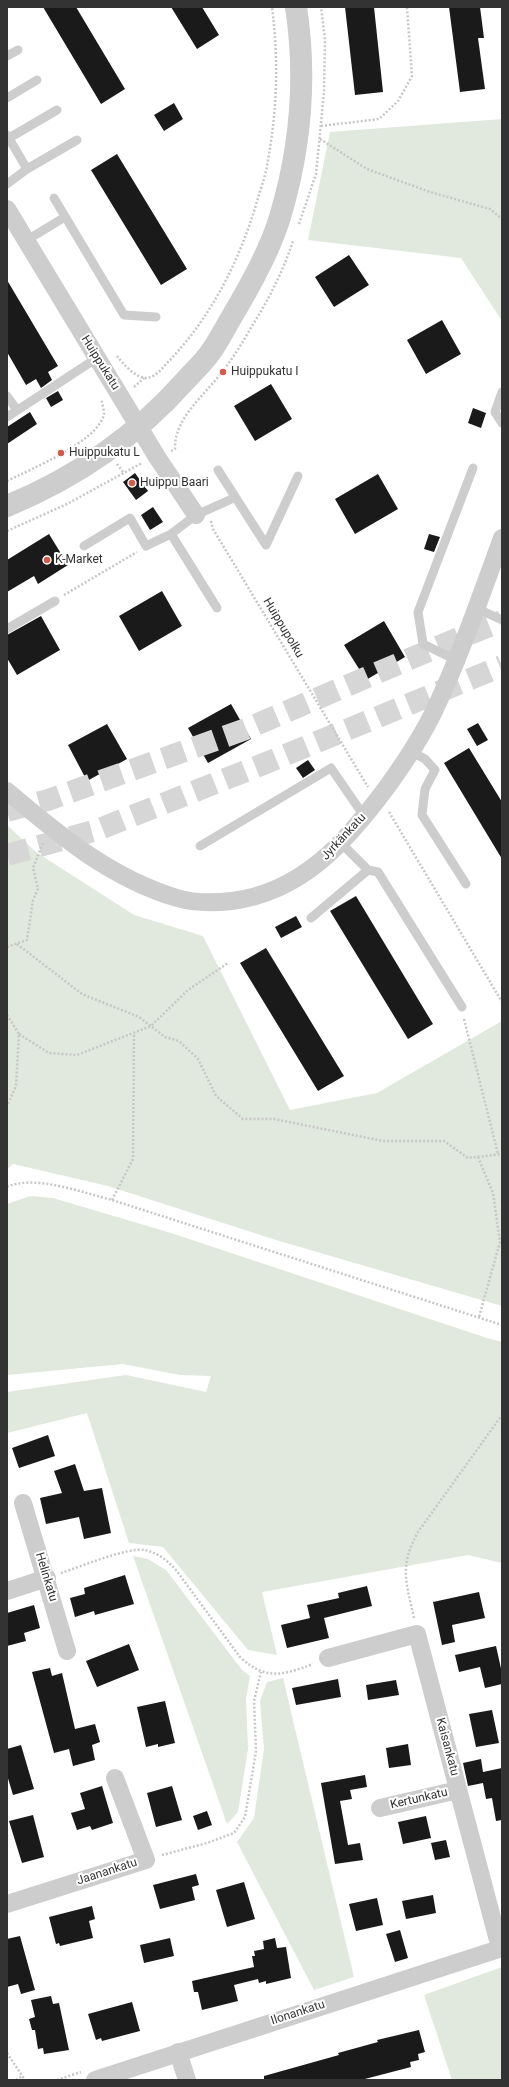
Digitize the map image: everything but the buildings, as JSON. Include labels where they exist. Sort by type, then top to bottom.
[{"type":"street","points":[[7,506],[69,476],[108,451],[140,426],[168,400],[209,354],[253,282],[280,218],[299,134],[303,69],[296,7]]},
{"type":"street","name":"Huippukatu","points":[[7,209],[140,426],[157,457],[202,513]]},
{"type":"street","name":"Jyrkänkatu","points":[[7,791],[67,842],[140,884],[178,899],[202,902],[223,902],[261,894],[304,874],[324,859],[341,843],[364,816],[386,805],[435,709],[456,660],[502,538]]},
{"type":"street","name":"Helinkatu","points":[[23,1503],[67,1651]]},
{"type":"street","points":[[7,1591],[46,1578]]},
{"type":"street","points":[[328,1658],[417,1634]]},
{"type":"street","name":"Kaisankatu","points":[[417,1634],[501,1948]]},
{"type":"street","name":"Jaanankatu","points":[[7,1904],[146,1860],[115,1778]]},
{"type":"street","name":"Kertunkatu","points":[[380,1808],[458,1790]]},
{"type":"street","name":"Ilonankatu","points":[[95,2080],[501,1948]]},
{"type":"street","points":[[178,2052],[187,2080]]},
{"type":"lane","points":[[7,56],[18,50]]},
{"type":"lane","points":[[7,98],[37,80]]},
{"type":"lane","points":[[27,169],[8,137],[57,110]]},
{"type":"lane","points":[[7,184],[27,169],[77,140]]},
{"type":"lane","points":[[54,198],[124,315],[156,317]]},
{"type":"lane","points":[[27,240],[66,217]]},
{"type":"lane","points":[[7,417],[97,358]]},
{"type":"lane","points":[[502,392],[495,412],[502,423]]},
{"type":"lane","points":[[7,396],[17,410]]},
{"type":"lane","points":[[456,660],[423,644],[418,612],[473,468]]},
{"type":"lane","points":[[218,470],[234,498],[266,545],[298,476]]},
{"type":"lane","points":[[84,546],[130,518],[146,546],[171,534],[202,513],[234,498]]},
{"type":"lane","points":[[171,534],[217,608]]},
{"type":"lane","points":[[7,629],[55,601]]},
{"type":"lane","points":[[476,608],[502,620]]},
{"type":"lane","points":[[412,752],[425,759],[435,770],[425,789],[422,815],[466,884]]},
{"type":"lane","points":[[200,846],[331,768],[364,816]]},
{"type":"lane","points":[[341,843],[368,870],[378,872],[462,1007]]},
{"type":"lane","points":[[311,918],[368,870]]},
{"type":"path","points":[[114,354],[135,373],[144,378],[154,376],[180,350],[215,301],[248,234],[267,168],[277,90],[277,47],[272,7]]},
{"type":"path","points":[[321,126],[379,119],[398,101],[412,76],[407,7]]},
{"type":"path","points":[[320,139],[367,169],[430,192],[490,209],[502,219]]},
{"type":"path","points":[[175,449],[177,456]]},
{"type":"path","name":"Huippupolku","points":[[202,513],[368,786],[386,805],[502,1002]]},
{"type":"path","points":[[55,601],[146,546]]},
{"type":"path","points":[[383,817],[386,805]]},
{"type":"path","points":[[37,838],[50,847]]},
{"type":"path","points":[[7,947],[28,940],[33,900],[38,889],[33,868],[44,843]]},
{"type":"path","points":[[17,944],[82,994],[139,1017],[165,1037],[179,1042],[198,1059],[216,1096],[243,1119],[274,1119],[383,1141],[444,1140],[468,1158],[502,1154]]},
{"type":"path","points":[[7,1015],[19,1034],[49,1053],[77,1055],[151,1026],[188,990],[228,964]]},
{"type":"path","points":[[462,1007],[498,1154]]},
{"type":"path","points":[[112,1200],[133,1159],[134,1033]]},
{"type":"path","points":[[7,1106],[16,1086],[19,1034]]},
{"type":"path","points":[[478,1157],[493,1193],[500,1242],[479,1317]]},
{"type":"path","points":[[7,1187],[31,1182],[55,1186],[112,1200],[502,1325]]},
{"type":"path","points":[[417,1634],[405,1579],[405,1564],[410,1547],[418,1532],[502,1415]]},
{"type":"path","points":[[46,1578],[131,1551],[144,1550],[165,1558],[176,1570],[240,1657],[252,1668],[261,1672],[272,1674],[293,1671],[328,1658]]},
{"type":"path","points":[[146,1860],[207,1843],[234,1833],[245,1818],[256,1751],[254,1701],[261,1672]]},
{"type":"path","points":[[7,2053],[25,2080]]},
{"type":"path","points":[[16,2080],[22,2076]]},
{"type":"shaded area","points":[[502,119],[502,321],[461,258],[308,240],[330,132]]},
{"type":"shaded area","points":[[7,825],[36,852],[134,915],[203,936],[290,1110],[377,1093],[502,1021],[502,1306],[276,1240],[108,1186],[13,1164],[7,1169]]},
{"type":"shaded area","points":[[30,1196],[53,1198],[171,1233],[502,1342],[502,1563],[468,1555],[262,1592],[277,1655],[248,1650],[163,1547],[129,1543],[87,1413],[7,1433],[7,1392],[126,1375],[206,1392],[211,1376],[180,1375],[123,1364],[7,1375],[7,1204]]},
{"type":"shaded area","points":[[133,1556],[148,1559],[166,1570],[242,1670],[250,1676],[246,1699],[248,1749],[238,1812],[227,1824]]},
{"type":"shaded area","points":[[283,1678],[354,1977],[314,1990],[237,1842],[254,1818],[264,1749],[260,1701],[267,1682]]},
{"type":"shaded area","points":[[502,1967],[502,2080],[452,2080],[424,1995]]},
{"type":"tunnel","points":[[7,811],[48,800],[246,729],[502,621]]},
{"type":"tunnel","points":[[7,855],[97,830],[261,765],[502,666]]},
{"type":"place","name":"Huippukatu I","points":[[223,372]]},
{"type":"place","name":"Huippukatu L","points":[[61,453]]},
{"type":"place","name":"Huippu Baari","points":[[132,483]]},
{"type":"place","name":"K-Market","points":[[47,560]]}]
